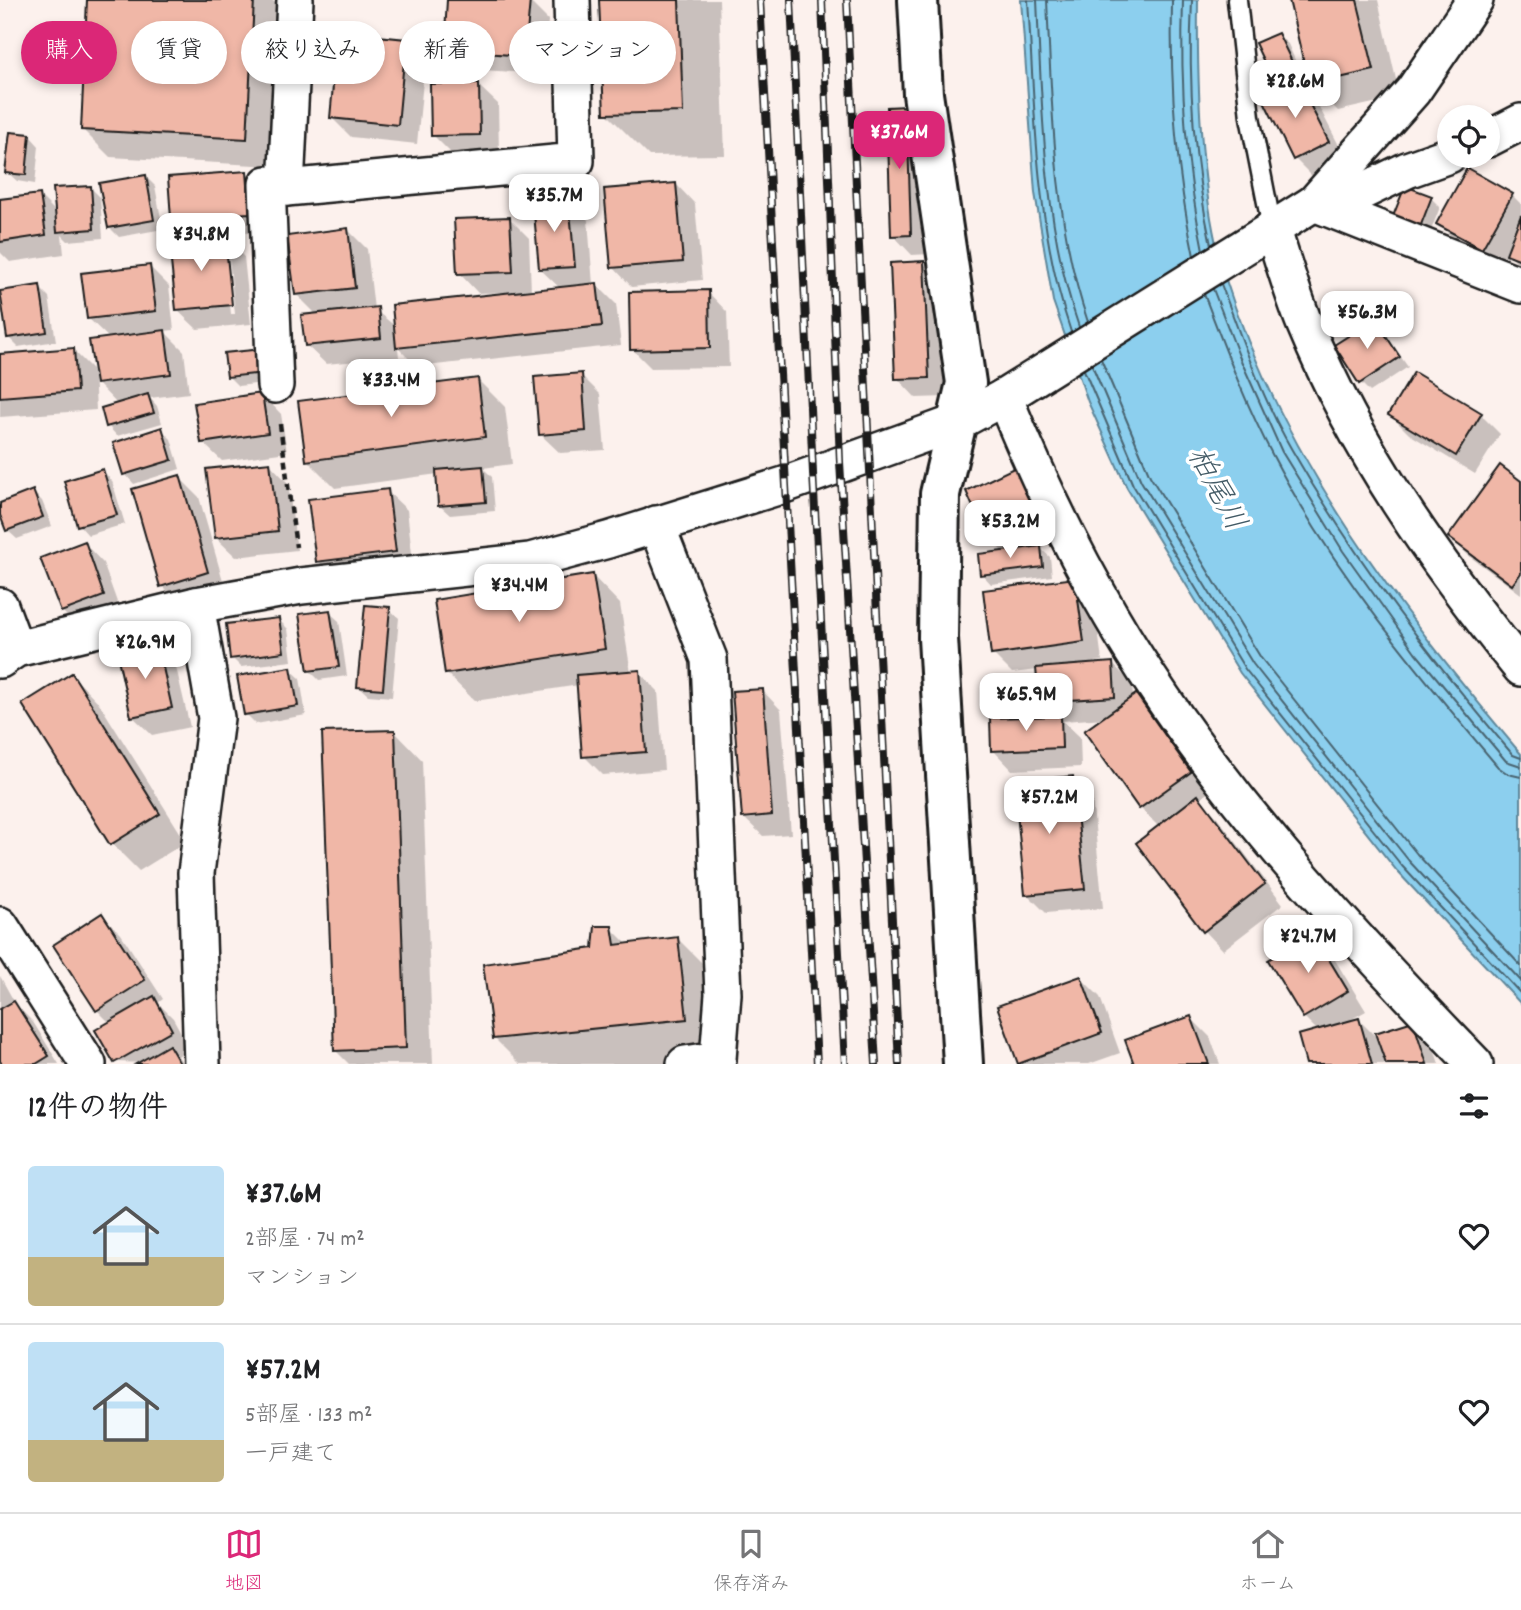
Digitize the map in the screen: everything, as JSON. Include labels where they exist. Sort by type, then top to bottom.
[{"type":"street","points":[[286,188],[295,0]]},
{"type":"street","points":[[275,385],[267,184],[286,188],[576,161],[572,0]]},
{"type":"street","points":[[918,0],[923,94],[966,383],[940,494],[938,638],[963,1064]]},
{"type":"street","points":[[1321,205],[1413,91],[1475,0]]},
{"type":"street","points":[[1500,133],[1521,122]]},
{"type":"street","points":[[0,606],[8,655],[196,606],[301,586],[530,561],[784,485],[958,422],[1268,231],[1321,205],[1437,159]]},
{"type":"street","points":[[1321,205],[1521,285]]},
{"type":"street","points":[[1268,231],[1304,323],[1365,447],[1403,511],[1453,582],[1521,668]]},
{"type":"street","points":[[1015,389],[1040,480],[1111,615],[1152,680],[1225,783],[1315,894],[1475,1064]]},
{"type":"street","points":[[656,524],[709,659],[723,994],[719,1059],[685,1064]]},
{"type":"street","points":[[196,606],[216,718],[196,873],[202,1064]]},
{"type":"street","points":[[0,925],[88,1064]]},
{"type":"lane","points":[[1237,0],[1250,117],[1268,231]]},
{"type":"path","points":[[275,385],[301,586]]},
{"type":"water","name":"柏尾川","points":[[1021,0],[1198,0],[1199,102],[1210,210],[1224,274],[1248,341],[1277,406],[1348,528],[1431,644],[1521,754],[1521,1004],[1397,871],[1240,673],[1127,488],[1088,402],[1053,301],[1035,193]]},
{"type":"building","points":[[87,0],[254,0],[253,21],[241,21],[241,84],[250,84],[247,139],[81,130],[83,84],[117,84],[117,21],[86,21]]},
{"type":"building","points":[[447,0],[530,0],[528,21],[509,21],[509,55],[495,54],[495,21],[446,21]]},
{"type":"building","points":[[599,0],[679,0],[683,112],[604,114],[603,84],[676,84],[676,21],[600,21]]},
{"type":"building","points":[[1289,0],[1357,0],[1374,70],[1309,85]]},
{"type":"building","points":[[1278,33],[1294,66],[1271,77],[1255,43]]},
{"type":"building","points":[[385,37],[399,38],[399,84],[402,84],[398,125],[330,118],[333,84],[385,84]]},
{"type":"building","points":[[1297,79],[1329,142],[1293,160],[1262,97]]},
{"type":"building","points":[[430,84],[479,84],[480,135],[431,136]]},
{"type":"building","points":[[907,106],[911,235],[891,236],[887,107]]},
{"type":"building","points":[[10,132],[30,134],[26,175],[5,173]]},
{"type":"building","points":[[1467,168],[1513,194],[1482,249],[1436,224]]},
{"type":"building","points":[[247,171],[250,213],[171,218],[168,177]]},
{"type":"building","points":[[146,175],[154,220],[108,228],[99,183]]},
{"type":"building","points":[[676,183],[683,262],[611,268],[604,189]]},
{"type":"building","points":[[91,186],[94,229],[57,232],[53,188]]},
{"type":"building","points":[[1405,186],[1432,196],[1419,230],[1392,219]]},
{"type":"building","points":[[40,194],[46,235],[0,242],[0,199]]},
{"type":"building","points":[[569,199],[575,267],[539,269],[533,202]]},
{"type":"building","points":[[1521,215],[1521,260],[1506,254]]},
{"type":"building","points":[[510,217],[513,272],[457,274],[454,219]]},
{"type":"building","points":[[348,228],[355,288],[295,295],[287,236]]},
{"type":"building","points":[[225,236],[232,305],[176,310],[169,242]]},
{"type":"building","points":[[924,261],[929,378],[895,379],[890,263]]},
{"type":"building","points":[[150,265],[156,311],[87,319],[81,273]]},
{"type":"building","points":[[597,283],[602,326],[396,348],[392,305]]},
{"type":"building","points":[[40,285],[47,332],[7,338],[0,291]]},
{"type":"building","points":[[709,290],[710,348],[630,350],[629,292]]},
{"type":"building","points":[[378,307],[381,338],[305,346],[301,315]]},
{"type":"building","points":[[1375,319],[1400,357],[1359,384],[1334,345]]},
{"type":"building","points":[[165,330],[171,374],[96,384],[89,340]]},
{"type":"building","points":[[74,348],[77,391],[0,397],[0,354]]},
{"type":"building","points":[[262,349],[264,373],[227,377],[224,353]]},
{"type":"building","points":[[1414,372],[1482,413],[1456,456],[1388,415]]},
{"type":"building","points":[[582,373],[586,431],[539,435],[534,377]]},
{"type":"building","points":[[478,378],[485,437],[306,461],[298,401]]},
{"type":"building","points":[[262,393],[268,433],[201,443],[194,403]]},
{"type":"building","points":[[148,394],[154,413],[106,427],[101,408]]},
{"type":"building","points":[[162,427],[172,460],[123,475],[113,443]]},
{"type":"building","points":[[270,462],[278,531],[215,538],[206,469]]},
{"type":"building","points":[[1022,464],[1044,512],[987,539],[966,491]]},
{"type":"building","points":[[1500,465],[1521,481],[1521,573],[1512,585],[1448,537]]},
{"type":"building","points":[[483,466],[486,502],[438,506],[436,470]]},
{"type":"building","points":[[103,469],[117,515],[77,526],[64,481]]},
{"type":"building","points":[[180,475],[208,572],[160,587],[132,489]]},
{"type":"building","points":[[388,489],[396,552],[316,562],[308,499]]},
{"type":"building","points":[[33,490],[43,517],[6,531],[0,515],[0,503]]},
{"type":"building","points":[[85,541],[104,596],[61,612],[40,558]]},
{"type":"building","points":[[1041,546],[1043,567],[980,575],[978,554]]},
{"type":"building","points":[[593,574],[605,649],[445,674],[434,600]]},
{"type":"building","points":[[1075,578],[1084,642],[991,655],[983,590]]},
{"type":"building","points":[[365,605],[390,607],[383,689],[357,687]]},
{"type":"building","points":[[330,610],[339,667],[308,671],[299,614]]},
{"type":"building","points":[[279,618],[284,652],[230,659],[226,624]]},
{"type":"building","points":[[158,645],[172,708],[131,717],[117,654]]},
{"type":"building","points":[[1113,662],[1115,697],[1039,702],[1036,668]]},
{"type":"building","points":[[291,667],[298,706],[244,715],[237,676]]},
{"type":"building","points":[[640,670],[646,752],[582,757],[576,675]]},
{"type":"building","points":[[72,673],[160,814],[110,845],[22,704]]},
{"type":"building","points":[[763,689],[772,815],[742,818],[732,691]]},
{"type":"building","points":[[1136,694],[1191,772],[1139,809],[1084,731]]},
{"type":"building","points":[[1061,716],[1062,748],[991,751],[990,718]]},
{"type":"building","points":[[395,730],[406,1048],[334,1051],[322,732]]},
{"type":"building","points":[[1073,776],[1085,889],[1025,895],[1014,782]]},
{"type":"building","points":[[1198,795],[1265,884],[1203,932],[1136,843]]},
{"type":"building","points":[[102,913],[145,980],[96,1011],[53,945]]},
{"type":"building","points":[[595,926],[612,926],[615,945],[678,937],[687,1019],[493,1039],[483,964],[593,948]]},
{"type":"building","points":[[1313,933],[1348,991],[1303,1018],[1268,960]]},
{"type":"building","points":[[1081,976],[1102,1033],[1018,1064],[997,1006]]},
{"type":"building","points":[[154,996],[172,1030],[114,1063],[95,1030]]},
{"type":"building","points":[[14,1001],[49,1056],[36,1064],[2,1064],[0,1061],[0,1009]]},
{"type":"building","points":[[1191,1016],[1209,1064],[1134,1064],[1125,1040]]},
{"type":"building","points":[[1359,1018],[1372,1064],[1306,1064],[1298,1035]]},
{"type":"building","points":[[1413,1021],[1427,1064],[1386,1064],[1375,1033]]},
{"type":"building","points":[[169,1045],[180,1064],[136,1064]]},
{"type":"railway","points":[[760,0],[817,1064]]},
{"type":"railway","points":[[791,0],[845,1064]]},
{"type":"railway","points":[[822,0],[840,462],[876,1064]]},
{"type":"railway","points":[[847,0],[899,1064]]}]
